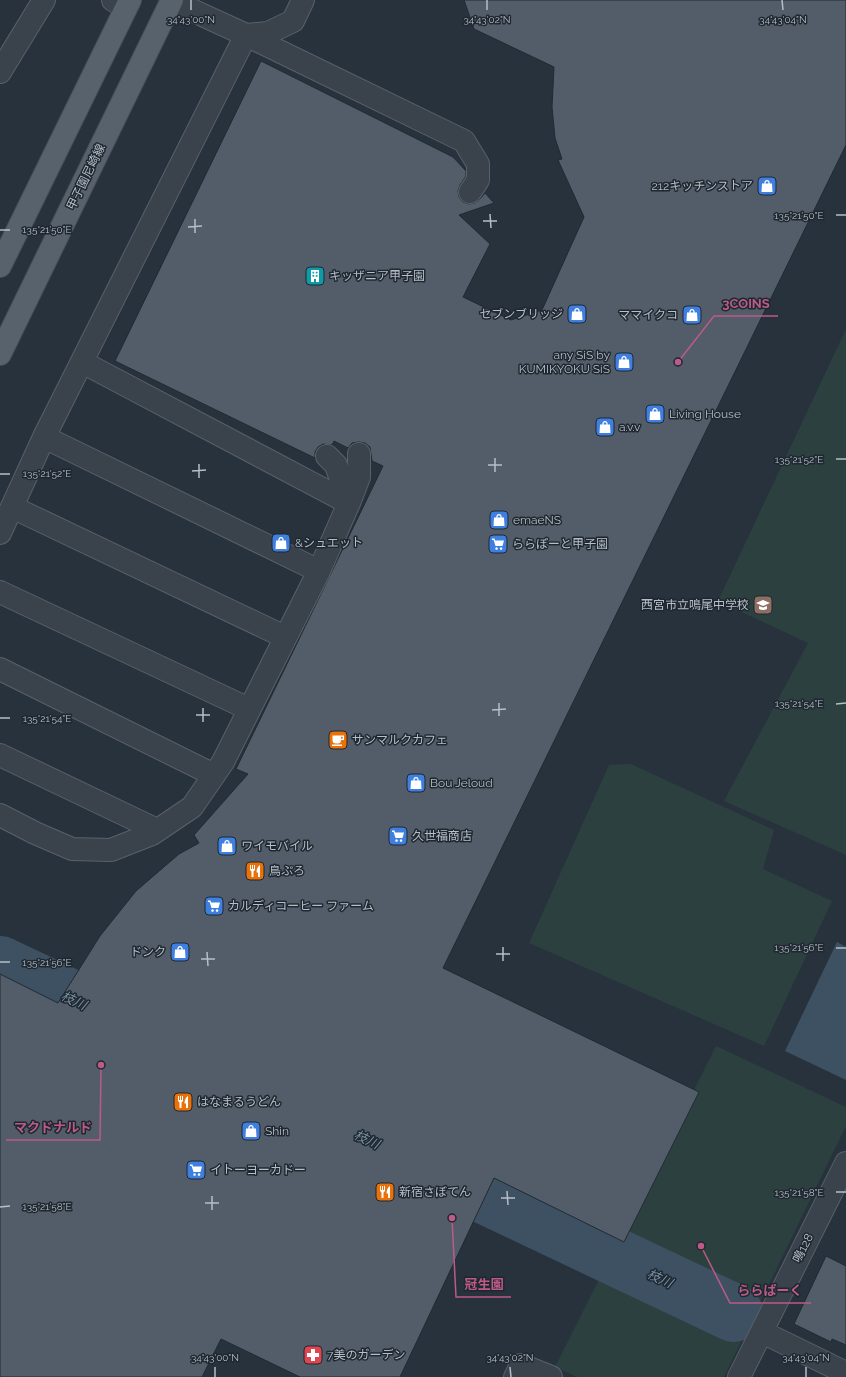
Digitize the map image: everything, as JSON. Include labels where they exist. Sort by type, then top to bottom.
[{"type":"main road","name":"甲子園尼崎線","points":[[0,354],[172,0]]},
{"type":"main road","points":[[0,266],[123,2]]},
{"type":"street","points":[[0,72],[44,0]]},
{"type":"street","points":[[172,0],[464,141],[478,164],[478,180],[470,192]]},
{"type":"street","points":[[246,35],[268,33],[292,21],[303,0]]},
{"type":"street","points":[[0,533],[44,437],[246,35]]},
{"type":"street","points":[[82,362],[349,503]]},
{"type":"street","points":[[44,437],[319,571]]},
{"type":"street","points":[[0,815],[35,833],[72,849],[111,850],[152,834],[192,807],[223,762],[319,571],[349,503],[358,477],[359,454]]},
{"type":"street","points":[[327,456],[336,465],[349,503]]},
{"type":"street","points":[[12,507],[285,637]]},
{"type":"street","points":[[0,592],[249,709]]},
{"type":"street","points":[[0,669],[214,775]]},
{"type":"street","points":[[0,755],[157,830]]},
{"type":"street","name":"鳴128","points":[[740,1377],[846,1163]]},
{"type":"street","points":[[762,1332],[846,1372]]},
{"type":"street","points":[[515,1377],[522,1365],[551,1377]]},
{"type":"green space","points":[[846,329],[846,855],[724,801],[808,643],[718,601]]},
{"type":"green space","points":[[631,764],[774,830],[763,869],[832,901],[764,1046],[529,943],[609,765]]},
{"type":"green space","points":[[716,1046],[846,1107],[846,1126],[724,1377],[577,1377],[555,1367]]},
{"type":"water","points":[[837,942],[846,947],[846,1080],[785,1051]]},
{"type":"building","name":"ららぽーと甲子園","points":[[464,0],[846,0],[846,145],[443,968],[699,1092],[624,1242],[494,1178],[400,1377],[300,1377],[221,1339],[202,1377],[0,1377],[0,974],[58,1003],[100,936],[136,891],[179,854],[199,843],[194,835],[248,774],[236,769],[383,466],[372,461],[370,447],[365,443],[359,442],[352,443],[348,448],[334,441],[332,445],[323,444],[318,447],[315,452],[315,458],[115,361],[261,61],[453,157],[466,171],[466,176],[458,191],[459,197],[463,202],[469,204],[475,203],[485,193],[494,203],[459,215],[490,244],[463,297],[511,320],[542,310],[584,217],[558,160],[562,159],[555,138],[552,107],[554,67],[474,29]]},
{"type":"building","points":[[826,1256],[846,1266],[846,1345],[832,1339],[831,1342],[794,1324]]},
{"type":"waterway","name":"枝川","points":[[0,965],[135,1029]]},
{"type":"waterway","name":"枝川","points":[[413,1161],[734,1313]]},
{"type":"place","name":"212キッチンストア","points":[[767,186]]},
{"type":"place","name":"キッザニア甲子園","points":[[315,276]]},
{"type":"place","name":"セブンブリッジ","points":[[577,314]]},
{"type":"place","name":"ママイクコ","points":[[692,315]]},
{"type":"place","name":"any SiS by KUMIKYOKU SiS","points":[[624,362]]},
{"type":"place","name":"3COINS","points":[[678,362]]},
{"type":"place","name":"Living House","points":[[655,414]]},
{"type":"place","name":"a.v.v","points":[[605,427]]},
{"type":"place","name":"emaeNS","points":[[499,520]]},
{"type":"place","name":"&シュエット","points":[[281,543]]},
{"type":"place","name":"ららぽーと甲子園","points":[[498,544]]},
{"type":"place","name":"西宮市立鳴尾中学校","points":[[763,605]]},
{"type":"place","name":"サンマルクカフェ","points":[[338,740]]},
{"type":"place","name":"Bou Jeloud","points":[[416,783]]},
{"type":"place","name":"久世福商店","points":[[398,836]]},
{"type":"place","name":"ワイモバイル","points":[[227,846]]},
{"type":"place","name":"鳥ぷろ","points":[[255,871]]},
{"type":"place","name":"カルディコーヒー ファーム","points":[[214,906]]},
{"type":"place","name":"ドンク","points":[[180,952]]},
{"type":"place","name":"マクドナルド","points":[[101,1065]]},
{"type":"place","name":"はなまるうどん","points":[[183,1102]]},
{"type":"place","name":"Shin","points":[[251,1131]]},
{"type":"place","name":"イトーヨーカドー","points":[[196,1170]]},
{"type":"place","name":"新宿さぼてん","points":[[385,1192]]},
{"type":"place","name":"冠生園","points":[[452,1218]]},
{"type":"place","name":"ららぱーく","points":[[701,1246]]},
{"type":"place","name":"7美のガーデン","points":[[313,1355]]}]
